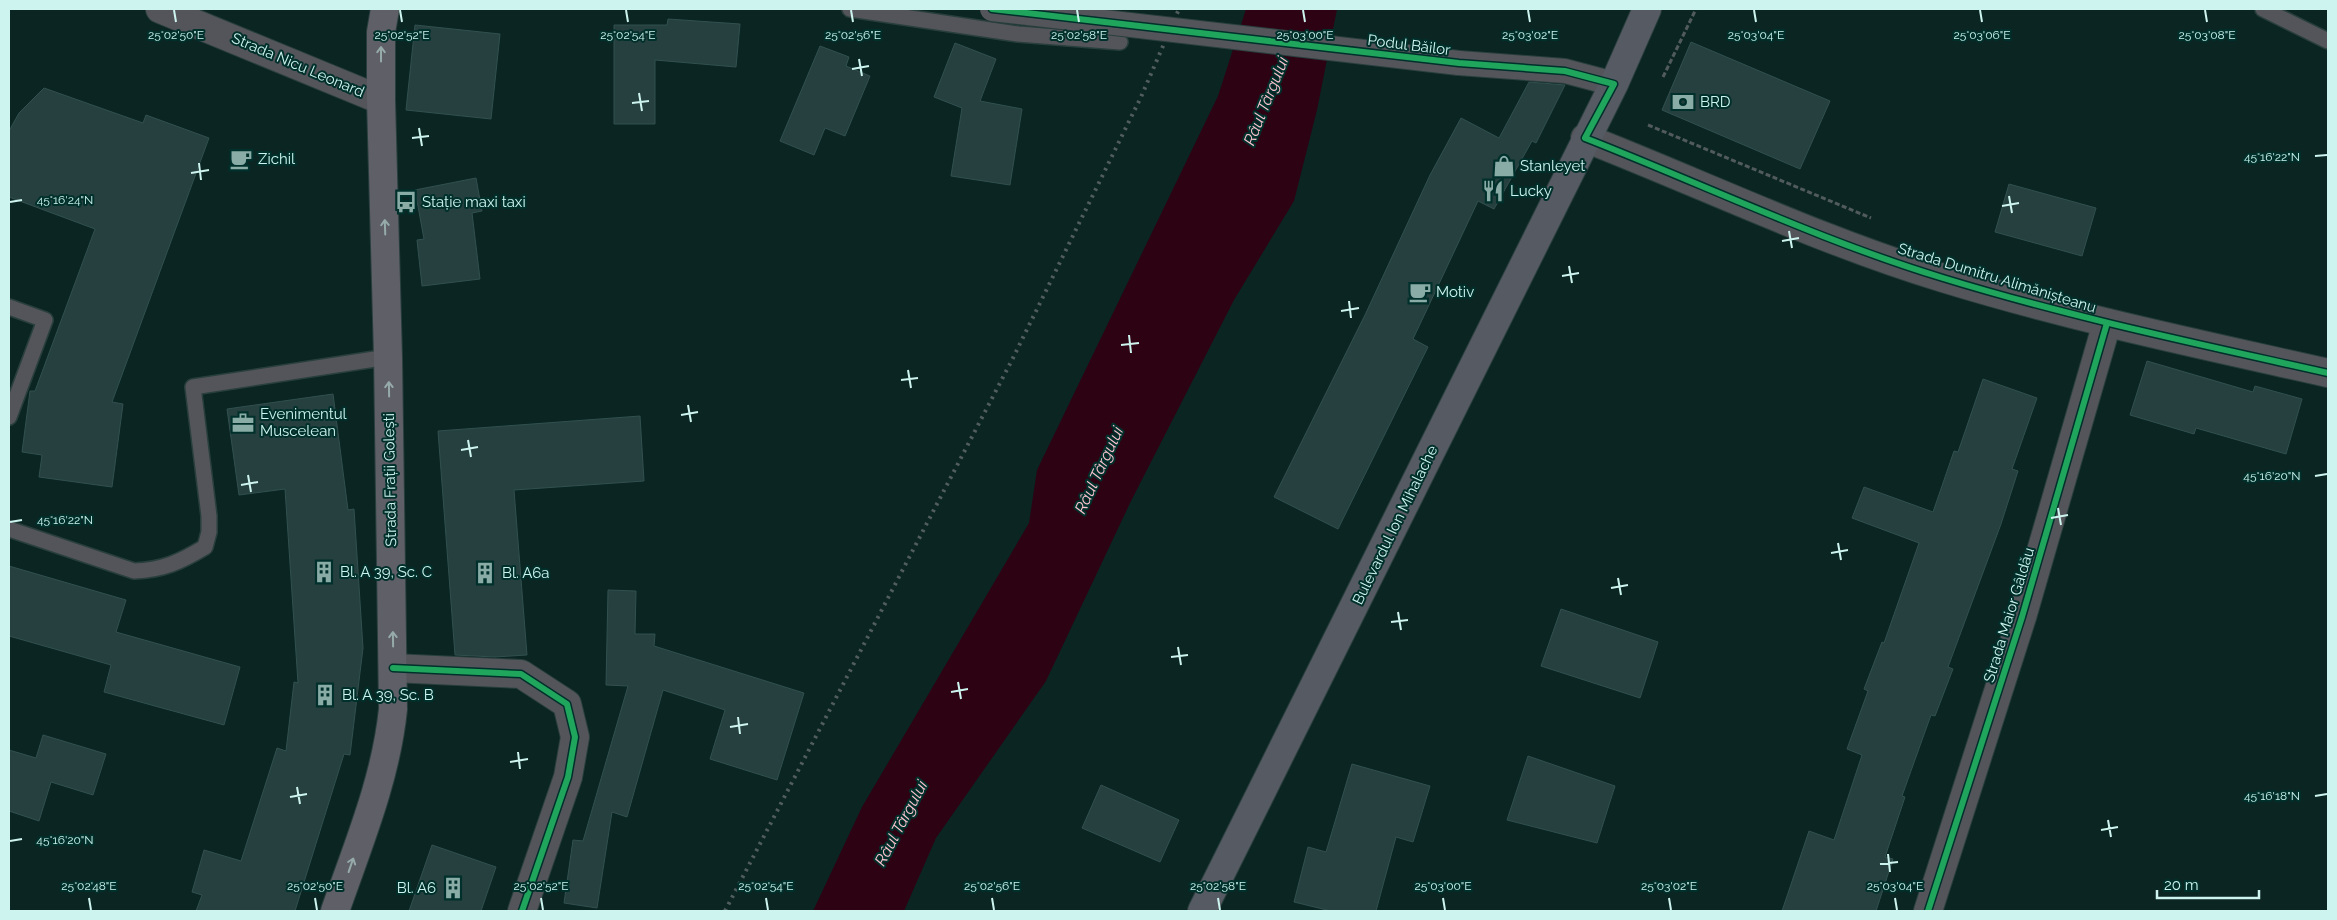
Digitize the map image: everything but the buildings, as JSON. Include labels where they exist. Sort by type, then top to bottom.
[{"type":"highway","name":"Bulevardul Ion Mihalache","points":[[1202,911],[1585,138],[1614,84],[1647,9]]},
{"type":"main road","name":"Strada Frații Golești","points":[[335,911],[380,780],[390,740],[393,668],[388,357],[381,100],[381,32],[385,9]]},
{"type":"street","name":"Strada Nicu Leonard","points":[[160,9],[381,100]]},
{"type":"street","name":"Podul Băilor","points":[[992,9],[1459,63],[1565,72],[1614,84]]},
{"type":"street","name":"Strada Dumitru Alimănișteanu","points":[[1585,138],[1821,235],[1933,275],[2107,323],[2328,373]]},
{"type":"street","name":"Strada Maior Gâldău","points":[[1928,911],[2022,617],[2107,323]]},
{"type":"street","points":[[393,668],[521,674],[567,704],[575,737],[568,777],[522,911]]},
{"type":"lane","points":[[850,9],[1018,34],[1120,42]]},
{"type":"lane","points":[[2262,9],[2328,41]]},
{"type":"lane","points":[[9,307],[45,320],[9,417]]},
{"type":"lane","points":[[9,529],[134,571],[153,571],[182,561],[205,547],[209,532],[209,516],[192,387],[388,357]]},
{"type":"path","points":[[1663,77],[1696,9]]},
{"type":"path","points":[[1648,125],[1874,219]]},
{"type":"water","name":"Râul Târgului","points":[[1246,9],[1337,9],[1317,110],[1294,201],[1234,300],[1131,501],[1046,681],[936,838],[904,911],[813,911],[862,807],[1029,523],[1037,470],[1218,96]]},
{"type":"railway","points":[[725,911],[1013,358],[1141,97],[1179,9]]},
{"type":"cycle path","points":[[992,9],[1459,63],[1565,71],[1614,84],[1585,138],[1808,230],[1898,263],[1991,292],[2135,329],[2328,373]]},
{"type":"cycle path","points":[[1928,911],[2022,617],[2107,323]]},
{"type":"cycle path","points":[[393,668],[521,674],[567,704],[575,737],[568,777],[522,911]]},
{"type":"place","name":"BRD","points":[[1683,102]]},
{"type":"place","name":"Zichil","points":[[241,159]]},
{"type":"place","name":"Stanleyet","points":[[1504,166]]},
{"type":"place","name":"Lucky","points":[[1493,191]]},
{"type":"place","name":"Stație maxi taxi","points":[[406,202]]},
{"type":"place","name":"Motiv","points":[[1420,292]]},
{"type":"place","name":"Evenimentul Muscelean","points":[[243,423]]},
{"type":"place","name":"Bl. A 39, Sc. C","points":[[324,572]]},
{"type":"place","name":"Bl. A6a","points":[[485,573]]},
{"type":"place","name":"Bl. A 39, Sc. B","points":[[325,695]]},
{"type":"place","name":"Bl. A6","points":[[453,888]]}]
